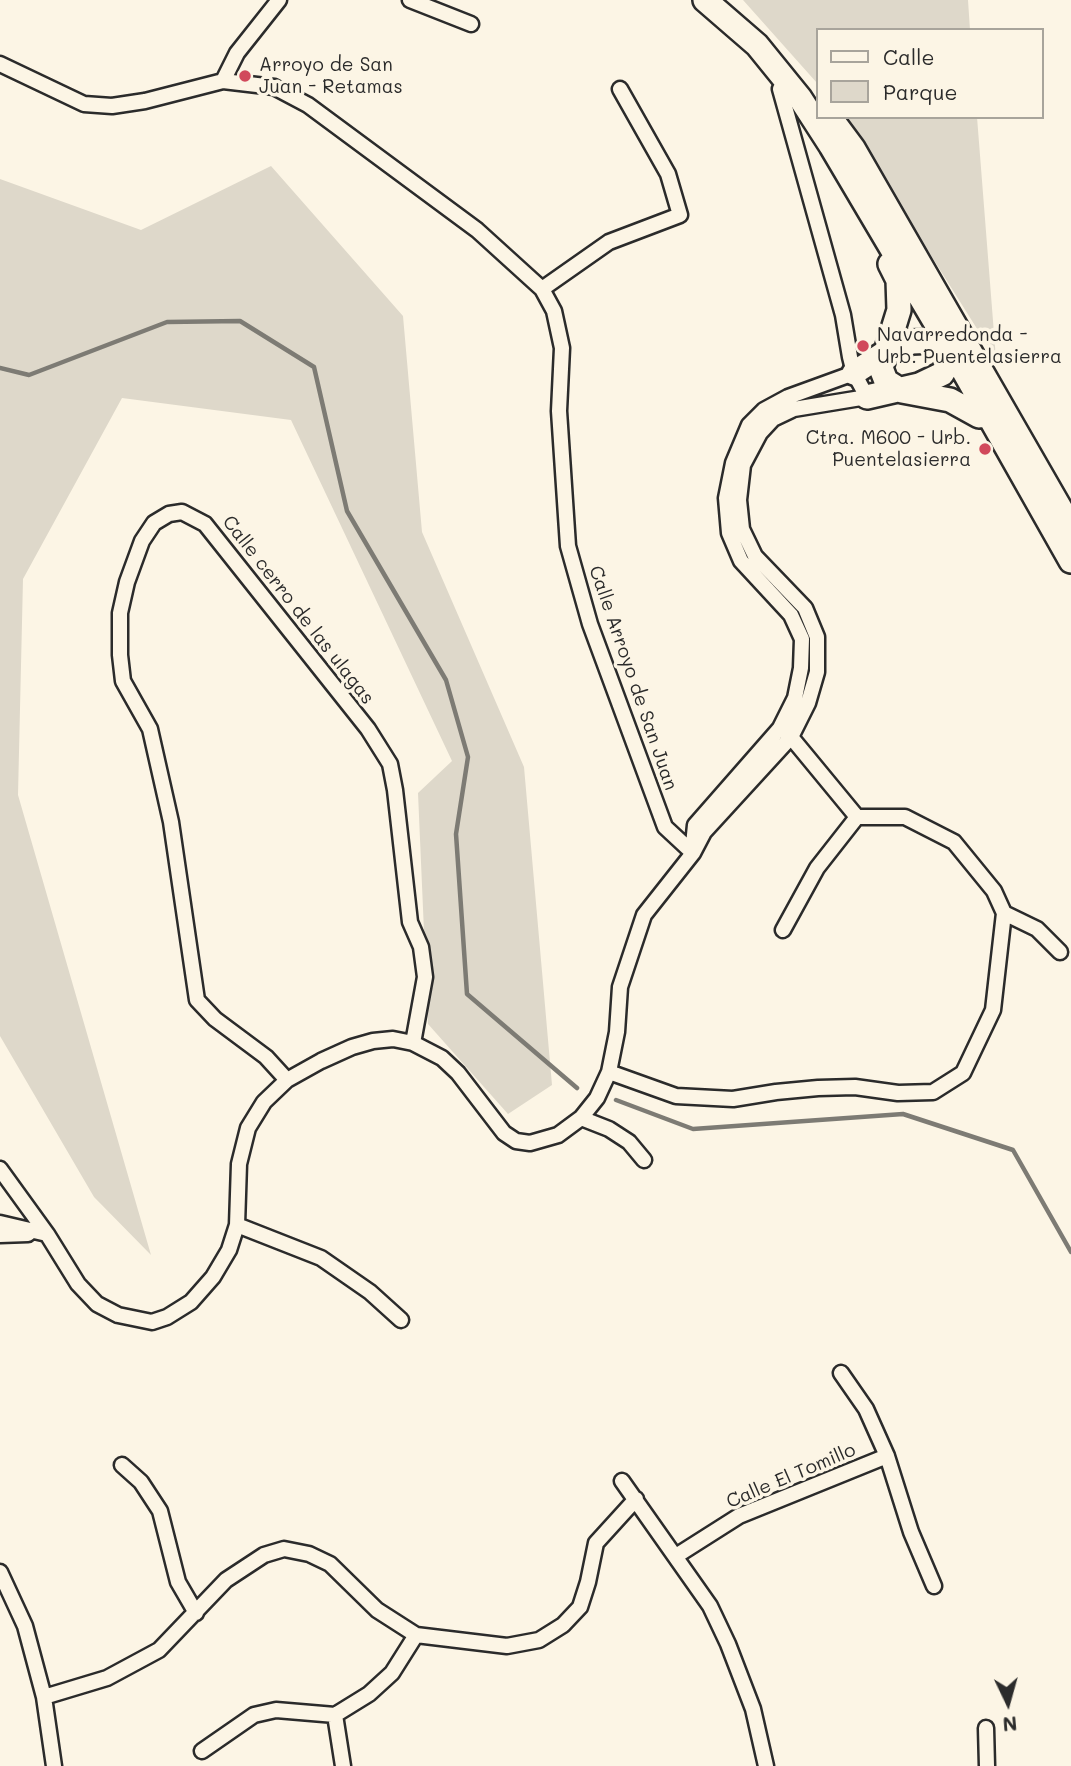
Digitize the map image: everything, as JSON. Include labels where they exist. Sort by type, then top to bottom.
[{"type":"highway","points":[[705,0],[757,45],[800,98],[1060,526]]},
{"type":"highway","points":[[720,0],[764,37],[816,98]]},
{"type":"highway","points":[[832,119],[853,148],[1049,486],[1071,561]]},
{"type":"highway","points":[[850,180],[849,186],[898,280],[899,310],[881,368],[886,381],[902,391],[950,400],[979,416]]},
{"type":"highway","points":[[925,271],[930,296],[954,338],[955,370],[979,416],[1017,482],[1060,526]]},
{"type":"highway","points":[[854,373],[886,352],[912,342],[936,341],[966,360],[1027,464],[1040,483],[1049,486]]},
{"type":"highway","points":[[867,397],[902,391],[942,374],[954,354]]},
{"type":"street","points":[[223,82],[237,52],[279,0]]},
{"type":"street","points":[[410,0],[471,24]]},
{"type":"street","name":"Calle Arroyo de San Juan","points":[[0,64],[84,104],[112,106],[145,101],[223,82],[274,87],[308,105],[477,230],[542,289],[554,311],[562,348],[559,411],[568,546],[590,624],[665,827],[693,853]]},
{"type":"street","points":[[542,289],[609,242],[680,215],[667,174],[620,89]]},
{"type":"street","points":[[0,1169],[47,1234],[78,1284],[97,1304],[118,1315],[152,1322],[167,1317],[191,1302],[213,1277],[229,1250],[237,1224],[239,1164],[248,1128],[264,1102],[287,1080],[352,1047],[393,1039],[413,1043],[442,1058],[458,1073],[503,1133],[516,1141],[530,1143],[558,1136],[581,1118],[597,1098],[609,1072],[617,1032],[620,987],[644,915],[693,853],[695,825],[785,732],[808,703],[817,671],[817,637],[805,608],[755,556],[742,528],[739,500],[743,465],[760,432],[773,419],[794,409],[867,397],[854,373],[843,315],[780,89]]},
{"type":"street","points":[[785,732],[801,668],[802,639],[791,615],[741,561],[729,533],[726,498],[733,463],[748,425],[764,410],[788,397],[854,373]]},
{"type":"street","name":"Calle cerro de las ulagas","points":[[287,1080],[267,1056],[215,1018],[197,1000],[172,822],[150,729],[123,681],[120,613],[127,582],[142,541],[154,523],[169,514],[182,513],[205,524],[368,729],[390,764],[410,922],[421,947],[425,977],[413,1043]]},
{"type":"street","points":[[609,1072],[676,1096],[733,1100],[776,1092],[856,1087],[898,1093],[933,1092],[963,1073],[993,1010],[1004,913],[994,891],[954,842],[905,817],[857,817],[785,732]]},
{"type":"street","points":[[783,930],[817,869],[857,817]]},
{"type":"street","points":[[1004,913],[1037,929],[1060,952]]},
{"type":"street","points":[[581,1118],[610,1129],[629,1142],[644,1160]]},
{"type":"street","points":[[0,1223],[47,1234]]},
{"type":"street","points":[[237,1224],[321,1258],[370,1292],[401,1320]]},
{"type":"street","points":[[0,1235],[47,1234]]},
{"type":"street","name":"Calle El Tomillo","points":[[841,1373],[866,1409],[887,1456],[911,1532],[934,1586]]},
{"type":"street","name":"Calle El Tomillo","points":[[676,1556],[739,1516],[887,1456]]},
{"type":"street","points":[[121,1465],[141,1482],[160,1511],[178,1582],[196,1613]]},
{"type":"street","points":[[622,1481],[710,1606],[753,1709],[766,1766]]},
{"type":"street","points":[[44,1697],[107,1678],[159,1650],[226,1580],[264,1555],[284,1549],[309,1553],[330,1564],[377,1610],[416,1635],[506,1646],[539,1640],[563,1625],[580,1607],[596,1543],[636,1499]]},
{"type":"street","points":[[0,1572],[25,1626],[44,1697],[54,1766]]},
{"type":"street","points":[[202,1751],[254,1715],[276,1710],[335,1715],[369,1694],[391,1672],[416,1635]]},
{"type":"street","points":[[335,1715],[343,1766]]},
{"type":"street","points":[[986,1728],[987,1766]]},
{"type":"green space","points":[[743,0],[968,0],[970,28],[816,28],[816,82]]},
{"type":"green space","points":[[845,119],[977,119],[996,359]]},
{"type":"green space","points":[[271,166],[403,316],[422,532],[524,767],[552,1085],[508,1114],[428,1024],[418,793],[452,761],[291,420],[122,398],[23,579],[18,795],[151,1255],[94,1197],[0,1036],[0,179],[141,230]]},
{"type":"waterway","points":[[0,368],[29,375],[167,322],[240,321],[314,367],[347,511],[446,680],[468,757],[456,834],[467,994],[577,1088]]},
{"type":"waterway","points":[[616,1100],[693,1129],[903,1114],[1013,1150],[1071,1252]]},
{"type":"place","name":"Arroyo de San Juan - Retamas","points":[[245,76]]},
{"type":"place","name":"Navarredonda - Urb. Puentelasierra","points":[[863,346]]},
{"type":"place","name":"Ctra. M600 - Urb. Puentelasierra","points":[[985,449]]}]
